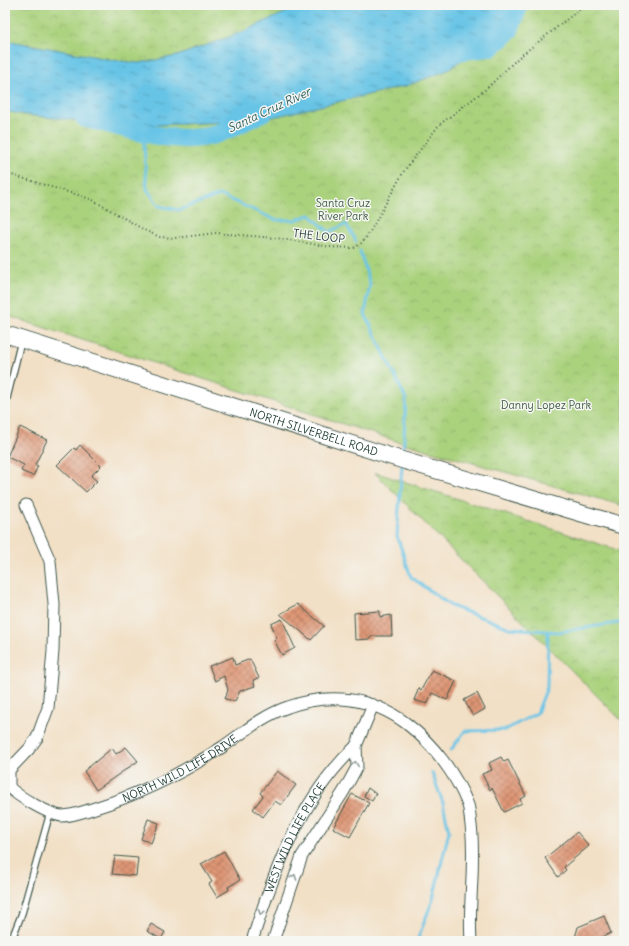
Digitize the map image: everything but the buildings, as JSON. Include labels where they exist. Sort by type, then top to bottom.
[{"type":"main road","name":"NORTH SILVERBELL ROAD","points":[[5,334],[402,460],[624,526]]},
{"type":"street","name":"NORTH WILD LIFE DRIVE","points":[[26,505],[50,561],[54,604],[53,651],[48,708],[37,738],[29,749],[8,770],[6,776],[9,787],[14,793],[50,813],[62,816],[81,812],[150,787],[223,747],[268,715],[287,707],[309,701],[341,698],[373,705],[392,713],[413,729],[434,750],[451,771],[468,806],[472,843],[471,941]]},
{"type":"street","name":"WEST WILD LIFE PLACE","points":[[273,941],[302,856],[344,791],[357,767],[356,746],[373,705]]},
{"type":"street","name":"WEST WILD LIFE PLACE","points":[[252,941],[267,892],[283,853],[314,798],[337,763],[356,746]]},
{"type":"lane","points":[[5,406],[22,340]]},
{"type":"lane","points":[[11,941],[22,913],[50,813]]},
{"type":"path","points":[[5,7],[16,5]]},
{"type":"path","points":[[156,5],[192,5]]},
{"type":"path","name":"THE LOOP","points":[[5,172],[91,199],[146,232],[160,237],[174,238],[216,233],[276,238],[332,247],[354,248],[363,242],[404,171],[439,125],[486,89],[518,58],[586,5]]},
{"type":"green space","name":"Santa Cruz River Park","points":[[5,5],[624,5],[624,506],[396,441],[5,315]]},
{"type":"green space","points":[[374,472],[624,552],[624,723]]},
{"type":"water","points":[[302,5],[530,5],[492,37],[448,70],[406,86],[256,121],[132,126],[25,115],[5,111],[5,40],[114,60],[139,63],[177,56],[242,32]]},
{"type":"waterway","name":"Santa Cruz River","points":[[453,52],[491,47],[509,31],[519,5]]},
{"type":"waterway","name":"Santa Cruz River","points":[[85,118],[155,135],[197,138],[206,137],[224,131],[265,111]]},
{"type":"waterway","points":[[143,131],[147,189],[159,206],[179,210],[220,195],[276,220],[295,220],[310,215],[329,232],[346,224],[356,241]]},
{"type":"waterway","points":[[360,251],[370,284],[365,314],[406,399],[403,455]]},
{"type":"waterway","points":[[402,465],[397,536],[411,577],[451,606],[510,628],[558,632],[624,622]]},
{"type":"waterway","points":[[451,750],[465,731],[505,730],[537,713],[547,687],[548,632]]},
{"type":"waterway","points":[[417,941],[433,899],[449,831],[443,803],[432,773]]},
{"type":"park label","name":"Danny Lopez Park","points":[[546,405]]}]
